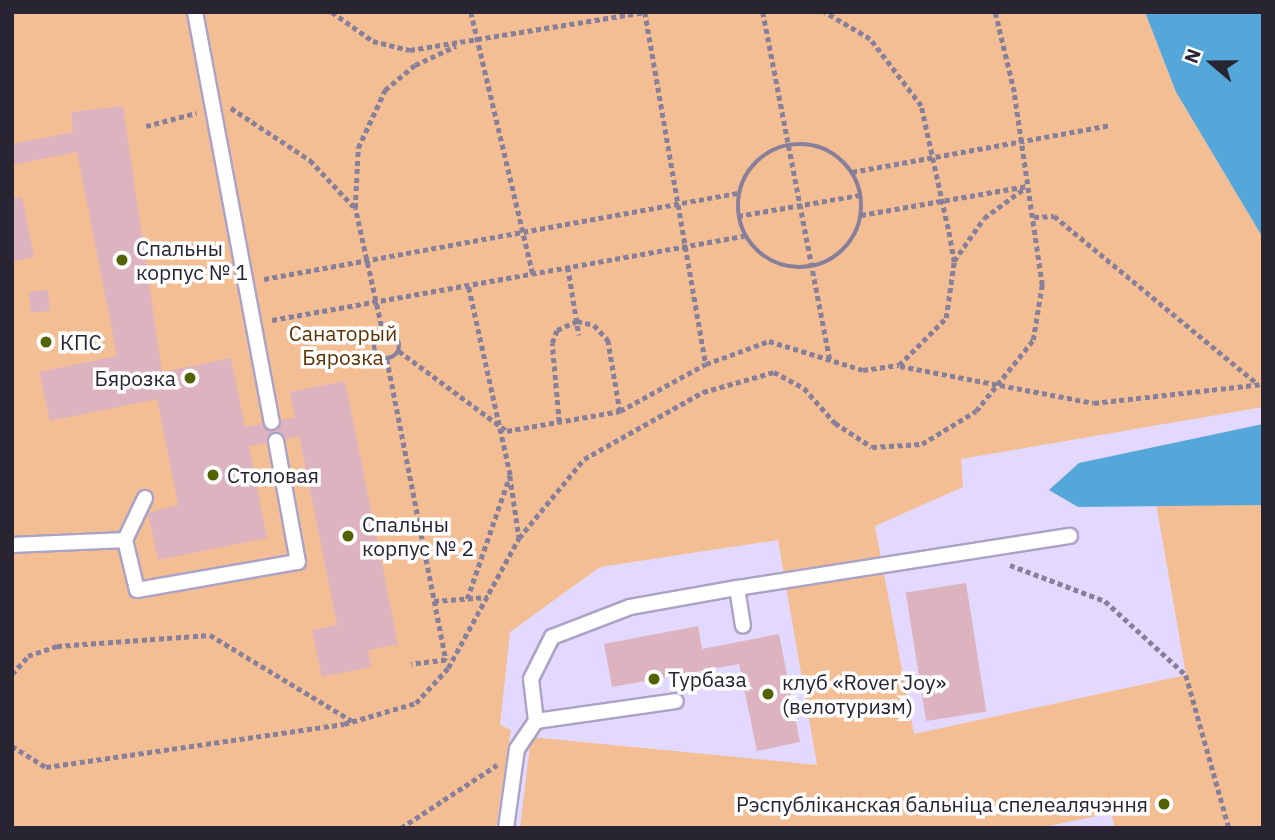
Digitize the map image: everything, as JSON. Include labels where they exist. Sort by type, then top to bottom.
[{"type":"lane","points":[[195,12],[272,422]]},
{"type":"lane","points":[[145,498],[125,540],[137,590],[299,562],[276,441]]},
{"type":"lane","points":[[506,828],[517,749],[536,721],[531,679],[552,636],[630,607],[1070,536]]},
{"type":"lane","points":[[12,545],[125,540]]},
{"type":"lane","points":[[737,588],[743,626]]},
{"type":"lane","points":[[536,721],[676,701]]},
{"type":"path","points":[[332,12],[373,41],[410,50],[456,46],[645,12],[706,363]]},
{"type":"path","points":[[471,12],[533,274]]},
{"type":"path","points":[[763,12],[830,361]]},
{"type":"path","points":[[824,12],[870,38],[896,65],[921,106],[933,158],[954,262],[946,318],[899,366]]},
{"type":"path","points":[[12,746],[46,767],[353,721],[416,703],[449,668],[519,538],[584,459],[702,392],[774,372],[804,388],[835,423],[872,447],[922,444],[976,411],[1000,385],[1032,340],[1042,285],[1022,141],[995,12]]},
{"type":"path","points":[[411,664],[446,660],[387,359],[375,348],[383,334],[355,208],[358,148],[385,90],[415,65],[456,46]]},
{"type":"path","points":[[146,126],[212,103],[310,160],[355,208]]},
{"type":"path","points":[[852,172],[1111,125]]},
{"type":"path","points":[[787,144],[831,151],[852,172],[860,195],[861,215],[848,245],[811,267],[772,262],[745,236],[738,216],[739,193],[754,163],[787,144]]},
{"type":"path","points":[[861,215],[1028,186]]},
{"type":"path","points":[[954,262],[984,218],[1028,186]]},
{"type":"path","points":[[246,283],[739,193]]},
{"type":"path","points":[[738,216],[860,195]]},
{"type":"path","points":[[1034,217],[1054,216],[1260,384]]},
{"type":"path","points":[[254,323],[745,236]]},
{"type":"path","points":[[568,267],[579,335]]},
{"type":"path","points":[[468,285],[510,475],[519,538]]},
{"type":"path","points":[[559,422],[552,343],[557,330],[577,321],[594,326],[608,340],[620,411]]},
{"type":"path","points":[[383,334],[398,338],[399,351],[508,431],[620,411],[706,363],[769,341],[863,370],[899,366],[1094,403],[1260,384]]},
{"type":"path","points":[[387,359],[399,351]]},
{"type":"path","points":[[467,599],[510,475]]},
{"type":"path","points":[[976,552],[1105,601],[1186,675],[1229,828]]},
{"type":"path","points":[[435,601],[488,597]]},
{"type":"path","points":[[12,674],[28,656],[57,646],[210,635],[353,721]]},
{"type":"path","points":[[401,828],[517,749]]},
{"type":"green space","name":"Санаторый Бярозка","points":[[12,12],[1145,12],[1176,92],[1263,238],[1263,407],[961,459],[963,487],[875,526],[914,734],[1186,675],[1156,503],[1263,505],[1263,828],[1115,828],[1111,813],[1039,828],[520,828],[531,737],[817,765],[778,540],[600,567],[510,632],[500,725],[511,730],[496,828],[12,828]]},
{"type":"water","points":[[1145,12],[1263,12],[1263,238],[1176,92]]},
{"type":"water","points":[[1263,424],[1263,505],[1078,507],[1049,490],[1079,463]]},
{"type":"building","points":[[123,106],[162,372],[231,358],[245,427],[262,424],[273,431],[281,420],[295,417],[290,392],[345,381],[398,644],[368,650],[371,667],[322,677],[312,630],[337,625],[299,436],[285,439],[274,432],[267,443],[249,446],[267,538],[158,560],[148,513],[178,505],[157,399],[50,421],[39,372],[117,356],[77,152],[12,165],[12,144],[73,132],[71,112]]},
{"type":"building","points":[[22,197],[34,257],[12,262],[12,198]]},
{"type":"building","points":[[48,290],[50,311],[31,313],[29,292]]},
{"type":"building","points":[[966,583],[986,711],[926,721],[906,593]]},
{"type":"building","points":[[698,626],[702,649],[779,634],[800,742],[757,751],[739,664],[612,687],[604,644]]},
{"type":"place","name":"Спальны корпус № 1","points":[[122,260]]},
{"type":"place","name":"КПС","points":[[46,342]]},
{"type":"place","name":"Бярозка","points":[[190,378]]},
{"type":"place","name":"Столовая","points":[[213,475]]},
{"type":"place","name":"Спальны корпус № 2","points":[[348,536]]},
{"type":"place","name":"Турбаза","points":[[654,679]]},
{"type":"place","name":"клуб «Rover Joy» (велотуризм)","points":[[768,694]]},
{"type":"place","name":"Рэспубліканская бальніца спелеалячэння","points":[[1164,804]]}]
